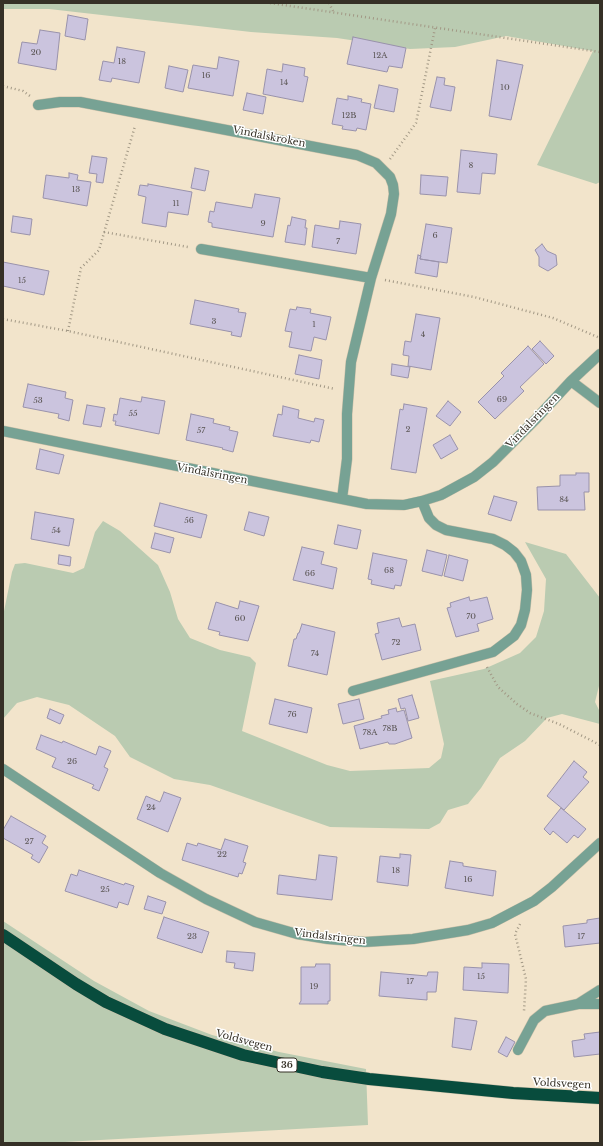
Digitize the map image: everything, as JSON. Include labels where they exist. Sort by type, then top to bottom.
[{"type":"highway","name":"Voldsvegen","points":[[3,935],[76,984],[106,1002],[165,1029],[243,1054],[322,1072],[369,1079],[513,1093],[600,1098]]},
{"type":"street","name":"Vindalskroken","points":[[38,105],[60,102],[80,102],[139,112],[357,155],[368,158],[383,169],[390,177],[393,185],[393,203],[387,230],[371,278],[351,362],[348,392],[347,459],[342,499]]},
{"type":"street","points":[[201,249],[371,278]]},
{"type":"street","name":"Vindalsringen","points":[[3,432],[342,499],[386,505],[422,501],[441,495],[457,487],[474,477],[493,462],[571,381],[600,354]]},
{"type":"street","points":[[571,381],[600,403]]},
{"type":"street","points":[[353,691],[493,652],[506,644],[514,636],[521,625],[525,610],[527,590],[526,575],[521,561],[514,552],[505,544],[493,539],[446,530],[436,525],[429,518],[422,501]]},
{"type":"street","name":"Vindalsringen","points":[[3,769],[178,883],[240,917],[276,928],[334,939],[388,942],[468,930],[492,923],[520,908],[552,887],[600,843]]},
{"type":"street","points":[[578,1004],[600,990]]},
{"type":"street","points":[[518,1050],[534,1020],[545,1010],[578,1004],[600,1004]]},
{"type":"path","points":[[270,3],[333,11],[435,28],[600,52]]},
{"type":"path","points":[[329,3],[333,11]]},
{"type":"path","points":[[383,169],[416,123],[435,28]]},
{"type":"path","points":[[3,86],[29,94],[38,105]]},
{"type":"path","points":[[68,331],[81,268],[99,250],[139,112]]},
{"type":"path","points":[[104,232],[201,249]]},
{"type":"path","points":[[371,278],[474,297],[553,318],[600,338]]},
{"type":"path","points":[[3,319],[68,331],[348,392]]},
{"type":"path","points":[[482,656],[498,687],[518,704],[530,713],[559,724],[600,745]]},
{"type":"path","points":[[520,908],[524,918],[516,934],[526,979],[523,1007],[527,1015],[534,1020]]},
{"type":"green space","points":[[3,3],[600,3],[600,182],[596,184],[537,165],[593,51],[506,36],[455,47],[410,49],[337,38],[251,32],[49,9],[3,9]]},
{"type":"green space","points":[[103,521],[120,531],[158,565],[170,592],[178,619],[190,638],[220,650],[250,657],[256,663],[242,731],[327,765],[350,771],[429,768],[441,758],[444,744],[430,681],[484,669],[520,653],[536,637],[544,611],[546,579],[525,542],[566,554],[600,598],[600,682],[595,702],[600,712],[600,724],[562,714],[547,718],[525,741],[500,758],[481,788],[468,804],[448,810],[440,823],[429,829],[330,827],[210,785],[174,779],[130,757],[115,736],[69,705],[37,697],[17,703],[3,719],[3,616],[15,564],[25,563],[73,573],[84,568],[95,532]]},
{"type":"green space","points":[[3,921],[94,981],[149,1011],[212,1035],[279,1052],[366,1069],[368,1125],[47,1143],[3,1143]]},
{"type":"building","points":[[68,15],[88,19],[85,40],[65,36]]},
{"type":"building","points":[[40,30],[60,33],[56,70],[18,63],[22,42],[37,44]]},
{"type":"building","points":[[353,37],[406,48],[402,68],[389,66],[387,72],[347,64]]},
{"type":"building","points":[[117,47],[145,52],[139,83],[112,78],[111,82],[99,80],[103,61],[114,63]]},
{"type":"building","points":[[219,57],[239,61],[233,96],[188,88],[193,65],[217,69]]},
{"type":"building","points":[[497,60],[523,65],[511,120],[489,116]]},
{"type":"building","points":[[283,64],[305,68],[304,76],[308,77],[303,102],[263,94],[267,69],[282,72]]},
{"type":"building","points":[[169,66],[188,70],[183,92],[165,88]]},
{"type":"building","points":[[437,77],[445,78],[444,85],[455,87],[451,111],[430,107]]},
{"type":"building","points":[[379,85],[398,89],[394,112],[374,108]]},
{"type":"building","points":[[247,93],[266,97],[263,114],[243,110]]},
{"type":"building","points":[[348,96],[362,99],[361,102],[371,104],[366,130],[357,128],[356,131],[342,129],[343,126],[332,124],[337,98],[348,100]]},
{"type":"building","points":[[461,150],[497,154],[495,174],[482,173],[480,194],[457,192]]},
{"type":"building","points":[[92,156],[107,158],[103,183],[96,182],[97,174],[89,173]]},
{"type":"building","points":[[195,168],[209,171],[205,191],[191,188]]},
{"type":"building","points":[[69,173],[78,175],[77,180],[91,182],[87,206],[43,198],[46,175],[69,178]]},
{"type":"building","points":[[421,175],[448,177],[446,196],[420,194]]},
{"type":"building","points":[[148,184],[192,192],[188,215],[168,212],[166,227],[142,223],[146,197],[138,195],[140,185],[148,186]]},
{"type":"building","points":[[255,194],[280,198],[273,237],[212,227],[212,223],[208,222],[210,211],[214,212],[216,202],[252,208]]},
{"type":"building","points":[[13,216],[32,219],[30,235],[11,232]]},
{"type":"building","points":[[292,217],[306,220],[305,228],[307,228],[305,245],[285,242],[288,225],[290,226]]},
{"type":"building","points":[[340,221],[361,224],[356,254],[312,247],[315,225],[339,229]]},
{"type":"building","points":[[426,224],[452,228],[447,263],[420,259]]},
{"type":"building","points":[[542,244],[547,251],[556,255],[557,265],[548,271],[539,266],[539,257],[535,250]]},
{"type":"building","points":[[418,255],[421,256],[420,259],[439,262],[437,277],[415,273]]},
{"type":"building","points":[[3,262],[49,271],[44,295],[3,286]]},
{"type":"building","points":[[195,300],[239,309],[238,312],[246,313],[241,337],[231,335],[232,332],[190,324]]},
{"type":"building","points":[[297,307],[311,309],[310,313],[331,317],[326,340],[314,337],[311,351],[289,347],[292,332],[285,331],[290,309],[296,310]]},
{"type":"building","points":[[416,314],[440,318],[431,370],[408,366],[409,356],[403,355],[405,341],[411,342]]},
{"type":"building","points":[[540,341],[554,356],[546,364],[532,349]]},
{"type":"building","points":[[528,346],[544,364],[520,387],[524,391],[495,419],[478,402],[504,376],[501,373]]},
{"type":"building","points":[[299,355],[322,360],[319,379],[295,374]]},
{"type":"building","points":[[392,364],[410,367],[408,378],[391,375]]},
{"type":"building","points":[[28,384],[66,392],[65,398],[73,400],[69,421],[58,418],[59,414],[23,407]]},
{"type":"building","points":[[142,397],[165,401],[159,434],[115,425],[116,421],[113,421],[114,414],[117,415],[120,398],[141,402]]},
{"type":"building","points":[[448,401],[461,412],[450,426],[436,416]]},
{"type":"building","points":[[404,404],[427,408],[416,473],[391,469],[400,409],[403,410]]},
{"type":"building","points":[[87,405],[105,408],[101,427],[83,424]]},
{"type":"building","points":[[283,406],[299,410],[298,418],[314,422],[315,418],[324,420],[319,442],[311,440],[310,443],[273,436],[278,414],[282,415]]},
{"type":"building","points":[[191,414],[214,419],[213,423],[230,427],[229,430],[238,432],[233,452],[222,449],[223,448],[186,440]]},
{"type":"building","points":[[450,435],[458,449],[441,459],[433,445]]},
{"type":"building","points":[[40,449],[64,455],[59,474],[36,469]]},
{"type":"building","points":[[576,473],[589,473],[589,492],[584,492],[585,510],[538,510],[537,487],[560,486],[560,475],[576,475]]},
{"type":"building","points":[[494,496],[517,502],[511,521],[488,514]]},
{"type":"building","points":[[160,503],[207,515],[201,538],[154,526]]},
{"type":"building","points":[[35,512],[74,519],[69,546],[31,539]]},
{"type":"building","points":[[249,512],[269,517],[264,536],[244,530]]},
{"type":"building","points":[[338,525],[361,530],[357,549],[334,544]]},
{"type":"building","points":[[155,533],[174,538],[170,553],[151,548]]},
{"type":"building","points":[[302,547],[324,552],[321,564],[337,568],[333,589],[293,580]]},
{"type":"building","points":[[427,550],[447,555],[442,576],[422,571]]},
{"type":"building","points":[[373,553],[407,560],[401,586],[395,585],[394,589],[371,584],[372,580],[368,579]]},
{"type":"building","points":[[59,555],[71,557],[70,566],[58,564]]},
{"type":"building","points":[[449,555],[468,560],[463,581],[444,576]]},
{"type":"building","points":[[469,597],[470,601],[487,597],[493,619],[477,624],[479,631],[456,637],[447,608],[451,607],[450,603]]},
{"type":"building","points":[[240,601],[259,606],[248,641],[219,635],[220,632],[208,629],[216,602],[238,609]]},
{"type":"building","points":[[399,618],[402,627],[415,624],[421,650],[382,660],[375,634],[379,633],[377,623]]},
{"type":"building","points":[[302,624],[335,632],[327,675],[288,666],[294,639],[296,639]]},
{"type":"building","points":[[412,695],[419,718],[408,721],[405,708],[401,709],[398,699]]},
{"type":"building","points":[[275,699],[312,708],[307,733],[269,724]]},
{"type":"building","points":[[359,699],[364,719],[343,724],[338,704]]},
{"type":"building","points":[[396,708],[397,712],[404,710],[412,738],[395,744],[389,744],[388,742],[360,749],[354,726],[382,718],[381,716],[389,714],[388,710]]},
{"type":"building","points":[[50,709],[64,715],[60,724],[47,718]]},
{"type":"building","points":[[41,735],[62,743],[63,741],[96,755],[99,746],[111,751],[104,767],[108,769],[99,791],[92,788],[94,785],[52,767],[56,758],[36,749]]},
{"type":"building","points":[[574,761],[587,772],[583,777],[589,782],[564,810],[547,796]]},
{"type":"building","points":[[164,792],[181,798],[168,832],[137,819],[146,796],[160,802]]},
{"type":"building","points":[[561,808],[586,829],[578,838],[574,835],[567,843],[553,831],[550,835],[544,829]]},
{"type":"building","points":[[11,816],[46,836],[42,843],[48,847],[39,863],[31,858],[33,855],[3,838],[3,830]]},
{"type":"building","points":[[225,839],[248,846],[243,862],[246,863],[242,874],[239,873],[238,877],[182,860],[187,843],[197,846],[198,843],[221,850]]},
{"type":"building","points":[[400,854],[411,855],[408,886],[377,882],[380,856],[400,858]]},
{"type":"building","points":[[319,855],[337,857],[332,900],[277,894],[279,875],[316,880]]},
{"type":"building","points":[[450,861],[463,863],[463,866],[496,871],[493,896],[445,888]]},
{"type":"building","points":[[79,870],[124,885],[125,883],[134,886],[128,905],[119,902],[117,908],[65,891],[71,874],[77,876]]},
{"type":"building","points":[[148,896],[166,902],[162,914],[144,909]]},
{"type":"building","points":[[164,917],[209,932],[202,953],[157,938]]},
{"type":"building","points":[[600,918],[600,943],[565,947],[563,926],[587,923],[587,920]]},
{"type":"building","points":[[227,951],[255,953],[253,971],[234,968],[235,963],[226,962]]},
{"type":"building","points":[[482,963],[509,964],[508,993],[463,990],[464,967],[482,968]]},
{"type":"building","points":[[316,964],[330,964],[330,1001],[328,1001],[328,1004],[299,1004],[301,1001],[301,967],[315,967]]},
{"type":"building","points":[[381,972],[427,976],[428,972],[438,972],[436,992],[427,992],[427,1000],[379,996]]},
{"type":"building","points":[[455,1018],[477,1021],[471,1050],[452,1047]]},
{"type":"building","points":[[600,1032],[600,1054],[574,1057],[572,1041],[585,1039],[584,1034]]},
{"type":"building","points":[[506,1037],[515,1042],[507,1057],[498,1052]]}]
